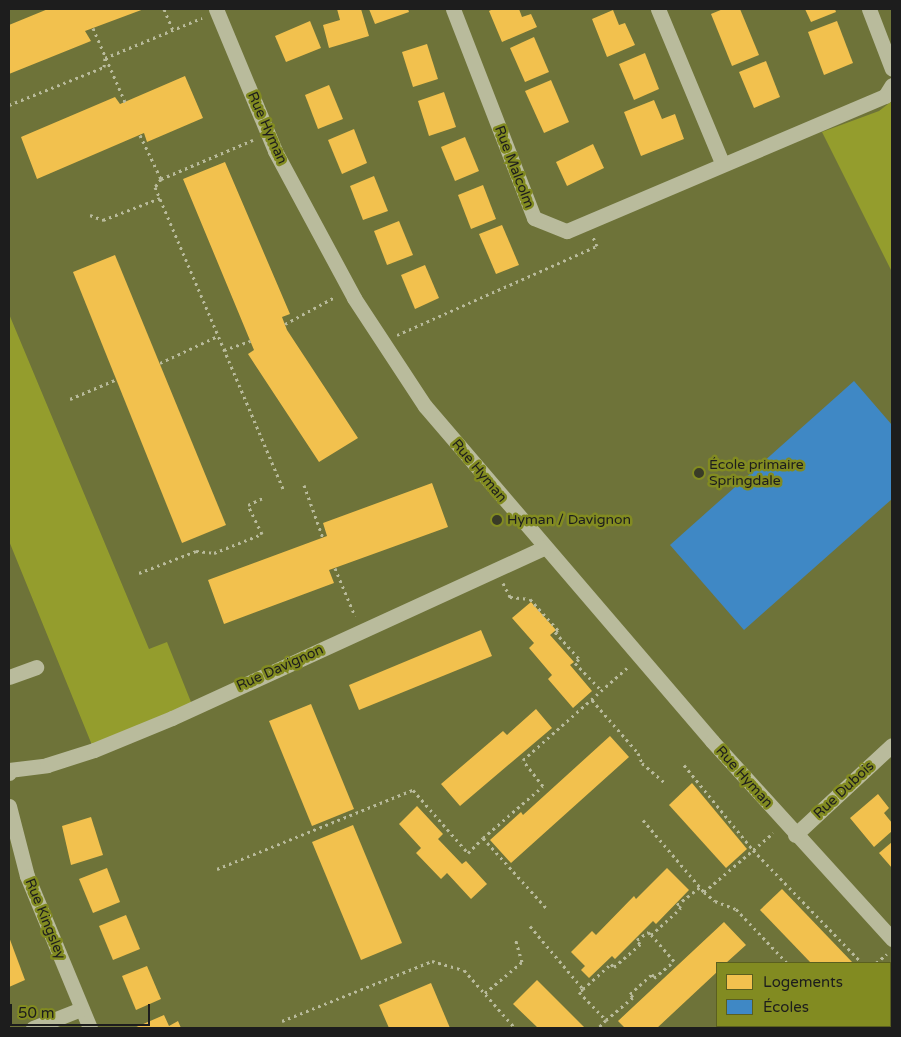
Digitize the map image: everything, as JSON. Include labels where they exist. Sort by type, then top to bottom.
[{"type":"street","name":"Rue Malcolm","points":[[452,9],[534,218],[567,231],[722,163],[885,96],[892,85]]},
{"type":"street","points":[[658,9],[722,163]]},
{"type":"street","points":[[869,9],[892,69]]},
{"type":"street","name":"Rue Hyman","points":[[216,10],[268,134],[350,289],[425,406],[795,835],[892,939]]},
{"type":"street","name":"Rue Davignon","points":[[9,772],[48,765],[94,750],[545,547]]},
{"type":"street","points":[[9,677],[36,667]]},
{"type":"street","name":"Rue Dubois","points":[[795,835],[892,745]]},
{"type":"street","name":"Rue Kingsley","points":[[9,806],[11,828],[27,876],[90,1028]]},
{"type":"street","points":[[33,1028],[81,1009]]},
{"type":"path","points":[[164,9],[172,30]]},
{"type":"path","points":[[105,58],[216,10]]},
{"type":"path","points":[[93,28],[125,102]]},
{"type":"path","points":[[9,105],[104,66],[105,58]]},
{"type":"path","points":[[268,134],[161,179],[154,187],[284,491]]},
{"type":"path","points":[[140,135],[161,179]]},
{"type":"path","points":[[90,215],[103,220],[160,198]]},
{"type":"path","points":[[383,342],[597,246],[588,222]]},
{"type":"path","points":[[285,324],[350,289]]},
{"type":"path","points":[[160,362],[218,336]]},
{"type":"path","points":[[224,350],[250,341]]},
{"type":"path","points":[[70,400],[115,380]]},
{"type":"path","points":[[304,485],[323,538]]},
{"type":"path","points":[[139,573],[196,551],[214,553],[262,534],[248,505],[265,496]]},
{"type":"path","points":[[335,568],[361,631]]},
{"type":"path","points":[[502,582],[510,596],[530,600],[579,659],[575,663],[602,691]]},
{"type":"path","points":[[217,869],[413,790],[468,852],[543,786],[523,760],[640,657]]},
{"type":"path","points":[[592,700],[638,753],[642,763],[665,783]]},
{"type":"path","points":[[684,766],[753,850],[861,962]]},
{"type":"path","points":[[643,820],[704,892],[715,901],[736,908],[787,962]]},
{"type":"path","points":[[704,892],[773,832]]},
{"type":"path","points":[[483,838],[548,910]]},
{"type":"path","points":[[651,935],[681,908],[677,905],[700,887]]},
{"type":"path","points":[[530,926],[583,989]]},
{"type":"path","points":[[598,1028],[633,997],[630,994],[652,974],[654,978],[674,961],[648,932],[621,961],[614,967],[611,964],[580,992],[606,1020]]},
{"type":"path","points":[[485,993],[522,962],[515,938]]},
{"type":"path","points":[[877,962],[892,949]]},
{"type":"path","points":[[282,1021],[432,960],[464,970],[515,1028]]},
{"type":"green space","points":[[892,101],[892,272],[822,132],[879,111]]},
{"type":"green space","points":[[9,314],[149,649],[167,642],[193,707],[94,750],[9,541]]},
{"type":"building: Logements","points":[[48,9],[144,9],[85,31],[91,41],[9,74],[9,25]]},
{"type":"building: Logements","points":[[337,9],[361,9],[369,36],[329,48],[323,25],[340,20]]},
{"type":"building: Logements","points":[[369,9],[408,9],[409,12],[375,24]]},
{"type":"building: Logements","points":[[493,9],[519,9],[522,17],[531,14],[537,27],[502,42],[489,11]]},
{"type":"building: Logements","points":[[723,9],[740,9],[759,55],[732,66],[711,14]]},
{"type":"building: Logements","points":[[805,9],[835,9],[836,12],[811,22]]},
{"type":"building: Logements","points":[[613,10],[619,25],[625,23],[635,45],[607,57],[592,19]]},
{"type":"building: Logements","points":[[310,21],[321,48],[286,62],[275,36]]},
{"type":"building: Logements","points":[[837,21],[853,63],[824,75],[808,32]]},
{"type":"building: Logements","points":[[534,37],[549,72],[525,82],[510,48]]},
{"type":"building: Logements","points":[[427,44],[438,79],[413,87],[402,52]]},
{"type":"building: Logements","points":[[645,53],[659,89],[634,100],[619,64]]},
{"type":"building: Logements","points":[[766,61],[780,97],[754,108],[739,72]]},
{"type":"building: Logements","points":[[185,76],[203,118],[147,142],[144,133],[37,179],[21,137],[115,97],[120,104]]},
{"type":"building: Logements","points":[[551,80],[569,122],[544,133],[525,91]]},
{"type":"building: Logements","points":[[329,85],[343,119],[318,129],[305,95]]},
{"type":"building: Logements","points":[[444,92],[456,127],[429,136],[418,101]]},
{"type":"building: Logements","points":[[654,100],[662,119],[675,114],[684,139],[641,156],[624,112]]},
{"type":"building: Logements","points":[[354,129],[367,163],[342,174],[328,140]]},
{"type":"building: Logements","points":[[465,137],[479,171],[455,181],[441,147]]},
{"type":"building: Logements","points":[[593,144],[604,168],[567,186],[556,162]]},
{"type":"building: Logements","points":[[225,162],[290,314],[282,317],[287,330],[358,438],[319,462],[248,354],[254,350],[183,179]]},
{"type":"building: Logements","points":[[374,176],[388,211],[363,220],[350,186]]},
{"type":"building: Logements","points":[[483,185],[496,219],[471,229],[458,195]]},
{"type":"building: Logements","points":[[399,221],[413,255],[387,265],[374,231]]},
{"type":"building: Logements","points":[[502,225],[519,265],[496,274],[479,234]]},
{"type":"building: Logements","points":[[115,255],[226,525],[182,543],[73,272]]},
{"type":"building: Logements","points":[[425,265],[439,298],[415,309],[401,275]]},
{"type":"building: Logements","points":[[432,483],[448,527],[329,570],[334,583],[224,624],[208,580],[327,536],[323,523]]},
{"type":"building: Logements","points":[[531,602],[556,630],[550,635],[574,662],[570,665],[592,691],[573,708],[548,679],[552,675],[529,648],[534,643],[512,618]]},
{"type":"building: Logements","points":[[481,630],[492,656],[359,710],[349,685]]},
{"type":"building: Logements","points":[[311,704],[354,809],[312,826],[269,721]]},
{"type":"building: Logements","points":[[536,709],[552,728],[460,806],[441,784],[503,731],[507,735]]},
{"type":"building: Logements","points":[[610,736],[629,757],[511,863],[490,840],[521,812],[523,815]]},
{"type":"building: Logements","points":[[692,783],[747,849],[726,868],[669,805]]},
{"type":"building: Logements","points":[[878,794],[889,808],[884,813],[892,823],[892,831],[874,847],[850,818]]},
{"type":"building: Logements","points":[[417,806],[443,834],[438,839],[462,864],[466,861],[487,884],[471,899],[447,873],[441,879],[416,853],[421,848],[399,824]]},
{"type":"building: Logements","points":[[91,817],[103,855],[71,865],[62,826]]},
{"type":"building: Logements","points":[[353,825],[402,943],[361,960],[312,842]]},
{"type":"building: Logements","points":[[892,842],[892,868],[879,853]]},
{"type":"building: Logements","points":[[107,868],[120,902],[93,913],[79,879]]},
{"type":"building: Logements","points":[[667,868],[689,890],[656,924],[653,921],[615,959],[612,956],[589,978],[581,970],[585,966],[571,952],[592,931],[596,935],[634,896],[636,899]]},
{"type":"building: Logements","points":[[782,889],[852,962],[810,962],[760,910]]},
{"type":"building: Logements","points":[[126,915],[140,949],[113,960],[99,926]]},
{"type":"building: Logements","points":[[724,922],[746,945],[727,962],[716,962],[716,973],[657,1028],[625,1028],[618,1021]]},
{"type":"building: Logements","points":[[9,937],[25,980],[9,987]]},
{"type":"building: Logements","points":[[147,966],[161,999],[136,1010],[122,976]]},
{"type":"building: Logements","points":[[537,980],[585,1028],[538,1028],[513,1004]]},
{"type":"building: Logements","points":[[431,983],[450,1028],[389,1028],[379,1005]]},
{"type":"building: Logements","points":[[164,1015],[169,1026],[178,1021],[181,1028],[134,1028]]},
{"type":"building: Logements","points":[[840,1027],[841,1028],[810,1028]]},
{"type":"building: Écoles","points":[[854,381],[892,425],[892,499],[744,630],[670,545]]},
{"type":"place","name":"École primaire Springdale","points":[[699,473]]},
{"type":"place","name":"Hyman / Davignon","points":[[497,520]]}]
